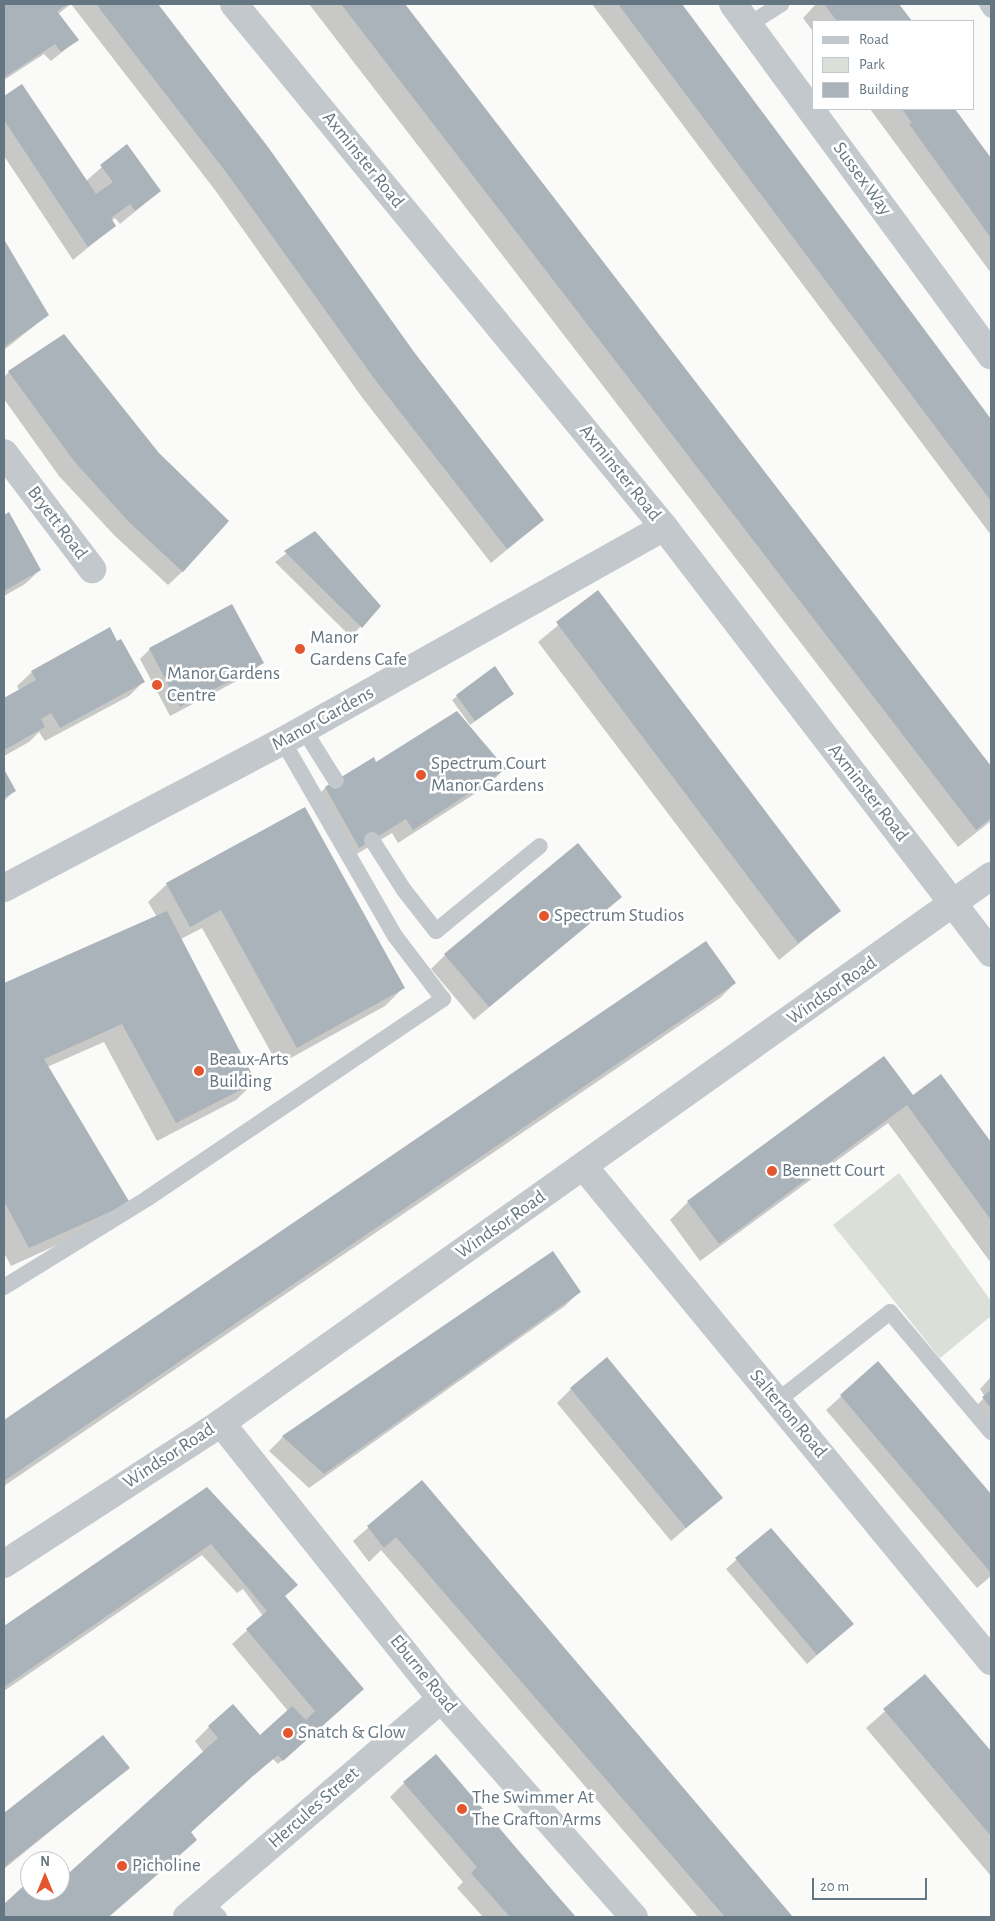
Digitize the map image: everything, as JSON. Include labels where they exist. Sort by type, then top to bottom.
[{"type":"street","name":"Axminster Road","points":[[234,4],[664,527],[991,953]]},
{"type":"street","name":"Sussex Way","points":[[741,14],[991,355]]},
{"type":"street","name":"Bryett Road","points":[[5,455],[92,569]]},
{"type":"street","name":"Manor Gardens","points":[[4,888],[294,736],[664,527]]},
{"type":"street","name":"Windsor Road","points":[[4,1564],[221,1423],[584,1167],[991,876]]},
{"type":"street","name":"Salterton Road","points":[[584,1167],[777,1401],[987,1648]]},
{"type":"street","name":"Eburne Road","points":[[221,1423],[441,1699],[634,1917]]},
{"type":"street","name":"Hercules Street","points":[[204,1912],[441,1699]]},
{"type":"lane","points":[[741,14],[781,4]]},
{"type":"lane","points":[[987,4],[991,10]]},
{"type":"lane","points":[[294,736],[336,781]]},
{"type":"lane","points":[[4,1287],[148,1198],[443,999],[395,936],[294,736]]},
{"type":"lane","points":[[372,840],[404,890],[436,931],[540,846]]},
{"type":"lane","points":[[777,1401],[890,1312],[991,1432]]},
{"type":"green space","points":[[899,1173],[991,1301],[991,1316],[940,1358],[833,1225]]},
{"type":"building","points":[[4,4],[68,4],[57,11],[79,40],[61,52],[55,44],[5,77]]},
{"type":"building","points":[[96,4],[158,4],[268,147],[414,352],[544,520],[507,549],[376,381],[229,176]]},
{"type":"building","points":[[341,4],[405,4],[991,766],[991,818],[976,830]]},
{"type":"building","points":[[618,4],[682,4],[991,419],[991,501]]},
{"type":"building","points":[[824,4],[899,4],[911,20],[836,20]]},
{"type":"building","points":[[22,84],[96,194],[113,182],[100,165],[127,144],[161,191],[135,211],[130,204],[111,218],[116,226],[88,247],[4,120],[4,96]]},
{"type":"building","points":[[903,110],[956,110],[991,158],[991,238],[909,124],[912,123]]},
{"type":"building","points":[[4,240],[49,315],[4,347]]},
{"type":"building","points":[[64,334],[159,453],[229,521],[183,572],[129,522],[74,461],[8,371]]},
{"type":"building","points":[[9,512],[41,570],[4,591],[4,515]]},
{"type":"building","points":[[315,531],[381,606],[362,628],[284,551]]},
{"type":"building","points":[[598,590],[841,911],[798,943],[556,622]]},
{"type":"building","points":[[232,604],[264,663],[180,707],[149,648]]},
{"type":"building","points":[[110,627],[117,641],[121,639],[145,682],[60,728],[51,713],[41,719],[45,727],[4,750],[4,698],[36,680],[31,671]]},
{"type":"building","points":[[495,666],[514,694],[475,721],[456,695]]},
{"type":"building","name":"Spectrum Court Manor Gardens","points":[[457,711],[506,769],[413,830],[406,819],[359,848],[325,787],[374,757],[376,762]]},
{"type":"building","points":[[4,769],[16,791],[4,798]]},
{"type":"building","points":[[305,807],[405,988],[297,1048],[221,910],[190,927],[166,883]]},
{"type":"building","name":"Spectrum Studios","points":[[578,843],[622,897],[489,1007],[444,954]]},
{"type":"building","name":"Beaux-Arts Building","points":[[167,911],[256,1082],[176,1123],[122,1024],[44,1059],[130,1203],[29,1248],[4,1201],[4,983]]},
{"type":"building","points":[[706,941],[736,983],[4,1481],[4,1420]]},
{"type":"building","name":"Bennett Court","points":[[884,1056],[913,1095],[941,1074],[991,1142],[991,1220],[907,1105],[719,1244],[687,1201]]},
{"type":"building","points":[[553,1251],[581,1292],[324,1474],[282,1436]]},
{"type":"building","points":[[607,1357],[723,1498],[686,1528],[570,1388]]},
{"type":"building","points":[[878,1361],[991,1494],[991,1573],[840,1395]]},
{"type":"building","points":[[991,1390],[991,1408],[982,1397]]},
{"type":"building","points":[[422,1480],[793,1917],[725,1917],[396,1537],[384,1548],[367,1526]]},
{"type":"building","points":[[207,1487],[298,1585],[285,1596],[364,1689],[283,1761],[278,1755],[253,1776],[191,1832],[197,1840],[108,1917],[4,1917],[4,1904],[20,1889],[20,1901],[70,1901],[70,1872],[218,1738],[208,1726],[233,1704],[260,1735],[292,1706],[306,1720],[315,1711],[246,1629],[267,1611],[211,1544],[4,1687],[4,1626]]},
{"type":"building","points":[[771,1528],[854,1624],[817,1655],[735,1558]]},
{"type":"building","points":[[925,1674],[991,1751],[991,1836],[883,1709]]},
{"type":"building","points":[[103,1735],[130,1768],[24,1851],[20,1851],[20,1854],[4,1867],[4,1813]]},
{"type":"building","points":[[436,1754],[576,1917],[510,1917],[471,1873],[477,1867],[403,1782]]},
{"type":"place","name":"Manor Gardens Cafe","points":[[300,649]]},
{"type":"place","name":"Manor Gardens Centre","points":[[157,685]]},
{"type":"place","name":"Spectrum Court Manor Gardens","points":[[421,775]]},
{"type":"place","name":"Spectrum Studios","points":[[544,916]]},
{"type":"place","name":"Beaux-Arts Building","points":[[199,1071]]},
{"type":"place","name":"Bennett Court","points":[[772,1171]]},
{"type":"place","name":"Snatch & Glow","points":[[288,1733]]},
{"type":"place","name":"The Swimmer At The Grafton Arms","points":[[462,1809]]},
{"type":"place","name":"Picholine","points":[[122,1866]]}]
